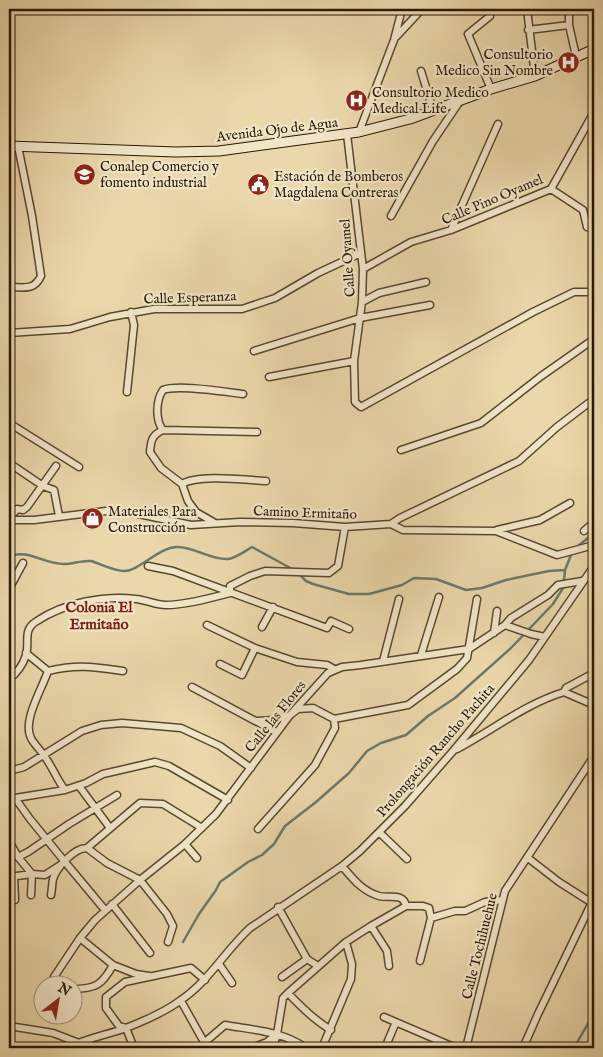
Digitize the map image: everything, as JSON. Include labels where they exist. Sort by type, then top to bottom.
[{"type":"street","points":[[359,132],[394,40],[402,9]]},
{"type":"street","points":[[394,40],[422,9]]},
{"type":"street","points":[[527,9],[535,76]]},
{"type":"street","points":[[569,9],[569,25],[576,56]]},
{"type":"street","points":[[490,16],[468,34],[491,88]]},
{"type":"street","points":[[528,30],[569,25]]},
{"type":"street","name":"Avenida Ojo de Agua","points":[[13,146],[176,152],[219,151],[359,132],[410,119],[491,88],[535,76],[594,49]]},
{"type":"street","points":[[421,71],[433,110]]},
{"type":"street","points":[[391,216],[433,141],[461,100]]},
{"type":"street","name":"Calle Pino Oyamel","points":[[363,269],[411,242],[451,230],[551,189],[594,112]]},
{"type":"street","points":[[451,230],[498,124]]},
{"type":"street","name":"Calle Oyamel","points":[[347,134],[363,269],[362,302],[354,361],[355,402],[361,407],[533,312],[574,292],[594,292]]},
{"type":"street","points":[[9,287],[32,287],[38,284],[41,276],[32,216],[13,146]]},
{"type":"street","points":[[551,189],[583,210],[586,227],[594,229]]},
{"type":"street","name":"Calle Esperanza","points":[[9,333],[70,329],[131,312],[176,308],[242,309],[275,298],[318,273],[361,253]]},
{"type":"street","points":[[362,302],[379,293],[426,282]]},
{"type":"street","points":[[254,351],[360,318],[430,305]]},
{"type":"street","points":[[127,392],[134,325],[131,312]]},
{"type":"street","points":[[401,450],[481,423],[594,338]]},
{"type":"street","points":[[269,377],[354,361]]},
{"type":"street","points":[[164,430],[158,421],[158,413],[159,399],[167,388],[243,394]]},
{"type":"street","points":[[391,524],[519,461],[557,427],[594,398]]},
{"type":"street","points":[[9,423],[78,467]]},
{"type":"street","points":[[216,523],[196,512],[188,501],[182,484],[161,468],[150,452],[152,438],[155,434],[164,430],[257,432]]},
{"type":"street","points":[[9,464],[42,486],[54,490],[59,516]]},
{"type":"street","points":[[9,520],[17,508],[23,510],[27,507],[56,466]]},
{"type":"street","points":[[182,484],[187,481],[216,479],[266,481]]},
{"type":"street","points":[[496,530],[540,520],[570,503]]},
{"type":"street","name":"Camino Ermitaño","points":[[9,520],[34,520],[106,511],[134,513],[191,525],[216,523],[293,523],[345,527],[391,524],[403,530],[496,530],[557,555],[594,545]]},
{"type":"street","points":[[584,531],[594,522]]},
{"type":"street","points":[[230,593],[230,586],[265,571],[329,573],[338,566],[345,527]]},
{"type":"street","points":[[9,589],[24,563]]},
{"type":"street","points":[[148,566],[173,572],[327,628],[331,621],[349,629]]},
{"type":"street","name":"Prolongación Rancho Pachita","points":[[68,1048],[126,1028],[181,1000],[206,980],[239,938],[278,907],[342,866],[379,832],[454,750],[529,660],[594,566]]},
{"type":"street","points":[[206,625],[255,648],[297,662],[327,665],[334,669],[342,666],[362,665],[469,649],[505,625],[511,618],[548,595],[558,585],[582,582]]},
{"type":"street","points":[[9,667],[11,677],[19,670],[26,654],[26,633],[29,628],[36,621],[57,611],[91,601],[115,598],[137,599],[165,605],[184,604],[230,593]]},
{"type":"street","points":[[421,655],[439,597]]},
{"type":"street","points":[[383,661],[399,599]]},
{"type":"street","points":[[257,720],[275,720],[290,715],[298,709],[313,708],[334,719],[408,705],[458,669],[467,658],[477,599]]},
{"type":"street","points":[[262,627],[273,607]]},
{"type":"street","points":[[494,633],[498,611]]},
{"type":"street","points":[[505,625],[545,637]]},
{"type":"street","points":[[220,664],[242,675],[255,648]]},
{"type":"street","points":[[26,654],[48,671]]},
{"type":"street","points":[[48,671],[70,666],[90,666],[123,671]]},
{"type":"street","name":"Calle las Flores","points":[[56,974],[94,920],[185,844],[228,800],[276,732],[328,673],[334,669]]},
{"type":"street","points":[[48,671],[28,724],[30,736],[65,790]]},
{"type":"street","points":[[454,750],[480,737],[537,702],[564,692],[566,688],[594,673]]},
{"type":"street","points":[[192,686],[276,732]]},
{"type":"street","points":[[564,692],[594,705]]},
{"type":"street","points":[[258,829],[315,765],[336,728],[334,719]]},
{"type":"street","points":[[9,771],[24,767],[82,731],[100,725],[122,723],[181,728],[220,746],[250,768]]},
{"type":"street","name":"Calle Tochihuehue","points":[[466,1048],[505,891],[594,756]]},
{"type":"street","points":[[12,799],[65,790],[79,786],[103,774],[155,762],[168,766],[228,800]]},
{"type":"street","points":[[79,786],[110,828]]},
{"type":"street","points":[[18,857],[116,795]]},
{"type":"street","points":[[12,799],[105,910]]},
{"type":"street","points":[[86,848],[140,803],[163,804],[202,828]]},
{"type":"street","points":[[379,832],[407,859]]},
{"type":"street","points":[[9,841],[18,857],[32,874],[31,894]]},
{"type":"street","points":[[185,844],[197,858]]},
{"type":"street","points":[[51,895],[54,878],[65,862],[74,852],[80,848],[86,848],[140,880],[167,914],[173,926],[168,942]]},
{"type":"street","points":[[523,1048],[593,900],[559,882],[528,858]]},
{"type":"street","points":[[15,900],[11,876],[45,875],[65,862]]},
{"type":"street","points":[[342,866],[368,893],[382,897],[400,897],[405,901],[406,906]]},
{"type":"street","points":[[431,918],[455,911],[465,911],[485,902],[502,900]]},
{"type":"street","points":[[112,904],[150,954]]},
{"type":"street","points":[[272,1048],[277,1034],[283,998],[346,942],[406,906],[429,908],[431,918],[420,961]]},
{"type":"street","points":[[278,907],[307,959],[318,966]]},
{"type":"street","points":[[371,926],[387,951],[389,966]]},
{"type":"street","points":[[80,938],[113,966],[136,974],[153,977]]},
{"type":"street","points":[[322,1048],[351,979],[352,964],[346,942]]},
{"type":"street","points":[[282,977],[307,959]]},
{"type":"street","points":[[219,964],[232,984]]},
{"type":"street","points":[[82,989],[103,982],[113,966]]},
{"type":"street","points":[[134,1048],[126,1028],[118,1026],[106,1008],[106,997],[126,982],[191,968],[206,980]]},
{"type":"street","points":[[288,993],[306,1011],[331,1030]]},
{"type":"street","points":[[181,1000],[204,1042]]},
{"type":"street","points":[[384,1016],[456,1048]]},
{"type":"street","points":[[385,1048],[396,1022]]},
{"type":"street","points":[[198,1048],[225,1025],[277,1034],[293,1040],[306,1048]]},
{"type":"street","points":[[9,1026],[53,1033],[80,1045]]},
{"type":"street","points":[[252,1048],[267,1042],[277,1034]]},
{"type":"waterway","points":[[578,546],[594,533]]},
{"type":"waterway","points":[[9,556],[23,554],[64,564],[91,561],[112,569],[124,571],[136,567],[169,548],[183,547],[221,559],[228,559],[252,547],[294,570]]},
{"type":"waterway","points":[[298,573],[306,581],[313,584],[349,594],[369,594],[402,585],[414,578],[436,579],[466,590],[482,588],[506,580],[549,571],[565,570],[571,555]]},
{"type":"waterway","points":[[183,942],[220,882],[248,862],[262,855],[274,844],[285,826],[349,773],[367,751],[381,743],[406,735],[428,716],[455,698],[511,648],[553,604],[563,588],[565,571]]},
{"type":"waterway","points":[[574,1048],[594,1013]]},
{"type":"place","name":"Consultorio Medico Sin Nombre","points":[[569,62]]},
{"type":"place","name":"Consultorio Medico Medical Life","points":[[356,100]]},
{"type":"place","name":"Conalep Comercio y fomento industrial","points":[[84,174]]},
{"type":"place","name":"Estación de Bomberos Magdalena Contreras","points":[[258,184]]},
{"type":"place","name":"Materiales Para Construcción","points":[[92,519]]},
{"type":"district","name":"Colonia El Ermitaño","points":[[99,616]]}]
